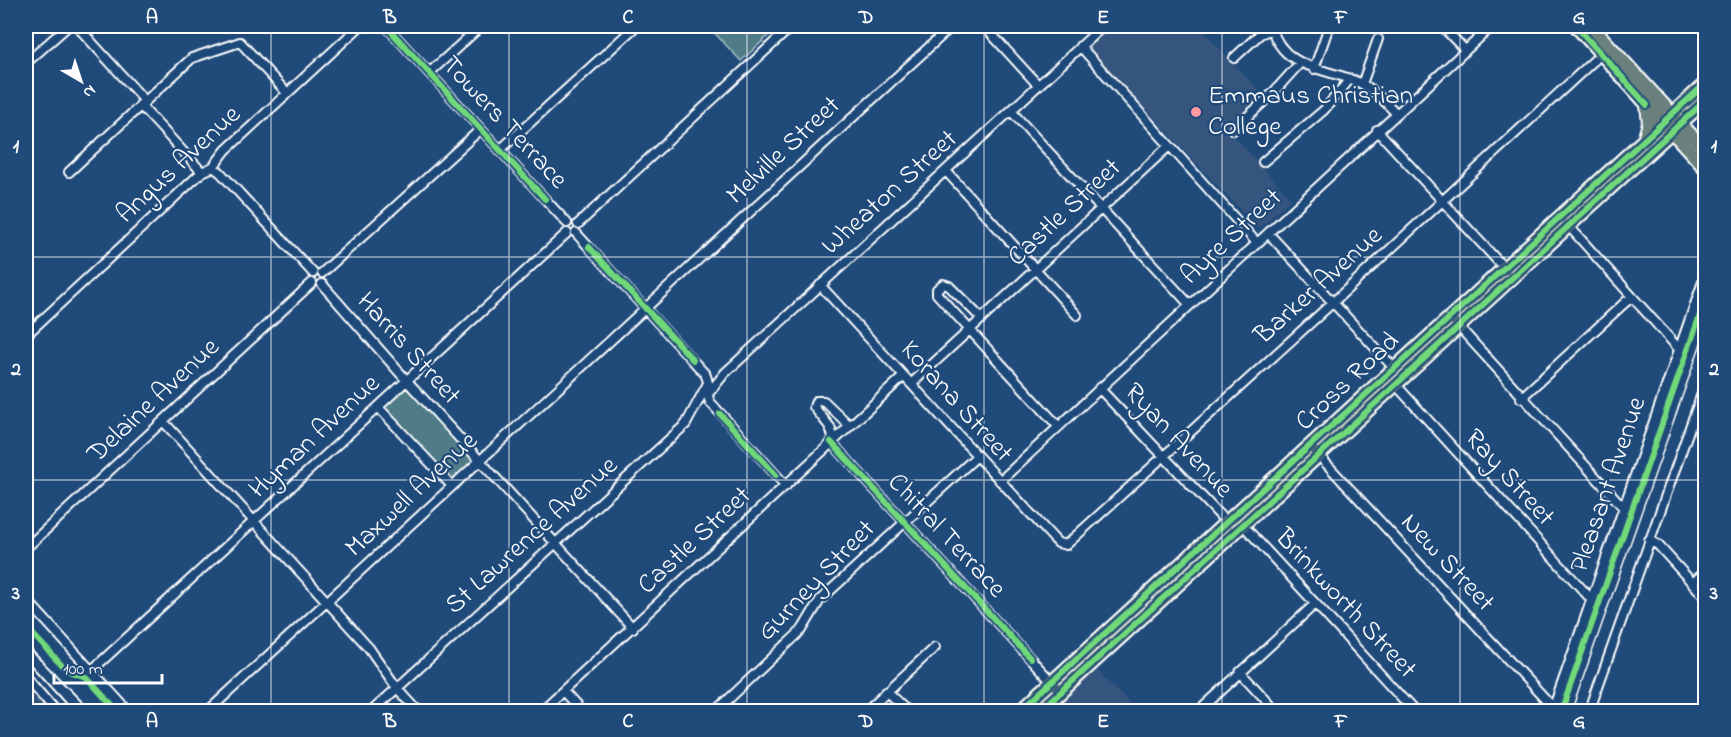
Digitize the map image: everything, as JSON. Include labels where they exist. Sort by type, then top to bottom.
[{"type":"main road","points":[[1575,26],[1601,54],[1653,102],[1672,103],[1688,97]]},
{"type":"main road","points":[[1591,26],[1653,102],[1691,144],[1706,169]]},
{"type":"main road","name":"Cross Road","points":[[1019,711],[1227,523],[1666,117],[1706,83]]},
{"type":"main road","name":"Cross Road","points":[[1040,711],[1706,100]]},
{"type":"main road","points":[[1645,137],[1653,102]]},
{"type":"main road","points":[[1691,144],[1696,109]]},
{"type":"main road","points":[[1654,147],[1691,144],[1706,152]]},
{"type":"main road","points":[[1174,571],[1191,574],[1188,558]]},
{"type":"street","points":[[26,63],[68,26]]},
{"type":"street","points":[[76,26],[202,172]]},
{"type":"street","name":"Angus Avenue","points":[[26,335],[202,172],[213,167],[226,150],[360,26]]},
{"type":"street","name":"Towers Terrace","points":[[386,26],[567,223]]},
{"type":"street","points":[[429,73],[481,26]]},
{"type":"street","points":[[500,150],[636,26]]},
{"type":"street","points":[[578,224],[792,26]]},
{"type":"street","name":"Melville Street","points":[[645,308],[952,26]]},
{"type":"street","points":[[984,26],[1038,85]]},
{"type":"street","name":"Wheaton Street","points":[[708,394],[725,373],[1102,26]]},
{"type":"street","points":[[1314,69],[1329,26]]},
{"type":"street","points":[[1442,26],[1465,50]]},
{"type":"street","name":"Ayre Street","points":[[1000,481],[1492,26]]},
{"type":"street","points":[[1234,58],[1260,33],[1272,27],[1281,44],[1300,63],[1362,84],[1381,97],[1396,113]]},
{"type":"street","points":[[1362,84],[1378,39]]},
{"type":"street","points":[[69,172],[192,58],[240,42],[287,93]]},
{"type":"street","points":[[1080,46],[1257,243]]},
{"type":"street","name":"Barker Avenue","points":[[1062,545],[1071,541],[1333,303],[1601,54]]},
{"type":"street","points":[[1233,129],[1272,94],[1300,63]]},
{"type":"street","points":[[1263,162],[1324,110],[1350,79]]},
{"type":"street","points":[[1011,111],[1190,305]]},
{"type":"street","points":[[213,167],[317,273],[324,278],[322,284],[317,286],[312,283],[310,277],[317,273],[481,129]]},
{"type":"street","points":[[1377,130],[1513,278]]},
{"type":"street","name":"Castle Street","points":[[911,384],[1169,146]]},
{"type":"street","points":[[945,171],[1077,315]]},
{"type":"street","points":[[1560,217],[1679,349]]},
{"type":"street","points":[[574,221],[578,224],[579,229],[576,233],[572,235],[567,233],[565,229],[567,223],[574,221]]},
{"type":"street","name":"Hyman Avenue","points":[[91,671],[567,233]]},
{"type":"street","points":[[576,233],[705,374],[710,402],[786,486]]},
{"type":"street","points":[[1268,233],[1394,368]]},
{"type":"street","name":"Pleasant Avenue","points":[[1552,710],[1706,273]]},
{"type":"street","name":"Delaine Avenue","points":[[26,549],[312,283]]},
{"type":"street","name":"Harris Street","points":[[322,284],[407,381],[633,628]]},
{"type":"street","points":[[982,319],[949,286],[943,284],[937,289],[937,294],[1058,426]]},
{"type":"street","name":"Korana Street","points":[[820,285],[1062,545]]},
{"type":"street","points":[[1521,398],[1631,297]]},
{"type":"street","name":"Maxwell Avenue","points":[[207,711],[645,308]]},
{"type":"street","points":[[1450,318],[1624,508]]},
{"type":"street","name":"Castle Street","points":[[540,711],[633,628],[904,376]]},
{"type":"street","points":[[1589,711],[1706,382]]},
{"type":"street","name":"St Lawrence Avenue","points":[[372,711],[686,424],[708,383]]},
{"type":"street","name":"Ray Street","points":[[1396,385],[1591,599]]},
{"type":"street","name":"Ryan Avenue","points":[[1099,388],[1227,523]]},
{"type":"street","name":"Chitral Terrace","points":[[849,426],[824,401],[816,401],[814,407],[830,427],[833,441],[1061,692]]},
{"type":"street","points":[[378,407],[452,486]]},
{"type":"street","points":[[1694,418],[1701,420],[1706,418]]},
{"type":"street","points":[[163,421],[369,648],[397,688],[419,711]]},
{"type":"street","name":"New Street","points":[[1310,446],[1552,710]]},
{"type":"street","name":"Gurney Street","points":[[715,711],[802,630],[820,600],[977,456]]},
{"type":"street","name":"Brinkworth Street","points":[[1244,526],[1415,711]]},
{"type":"street","points":[[1649,540],[1658,545],[1706,598]]},
{"type":"street","points":[[1693,584],[1706,572]]},
{"type":"street","points":[[26,599],[129,711]]},
{"type":"street","points":[[1198,711],[1315,604]]},
{"type":"street","points":[[865,711],[935,647]]},
{"type":"street","points":[[1240,672],[1277,711]]},
{"type":"street","points":[[26,677],[56,711]]},
{"type":"street","points":[[563,691],[582,711]]},
{"type":"street","points":[[886,691],[908,711]]},
{"type":"street","points":[[1702,711],[1706,697]]},
{"type":"shaded area","name":"Emmaus Christian College","points":[[1111,26],[1199,26],[1263,95],[1227,128],[1291,199],[1258,229],[1087,47]]},
{"type":"shaded area","points":[[1097,670],[1131,705],[1124,711],[1049,711]]},
{"type":"shaded area","points":[[26,684],[50,711],[26,711]]},
{"type":"green space","points":[[708,26],[779,26],[741,61]]},
{"type":"green space","points":[[406,380],[479,460],[452,485],[378,406]]},
{"type":"tram line","points":[[1571,712],[1706,329]]},
{"type":"railway","points":[[26,645],[92,712]]},
{"type":"railway","points":[[26,660],[73,712]]},
{"type":"cycle path","points":[[386,26],[545,199]]},
{"type":"cycle path","points":[[1576,26],[1647,105]]},
{"type":"cycle path","points":[[1019,712],[1706,83]]},
{"type":"cycle path","points":[[1039,712],[1706,100]]},
{"type":"cycle path","points":[[589,247],[693,360]]},
{"type":"cycle path","points":[[1561,712],[1706,298]]},
{"type":"cycle path","points":[[720,414],[776,475]]},
{"type":"cycle path","points":[[831,442],[1030,658]]},
{"type":"cycle path","points":[[26,627],[66,670],[86,677],[118,712]]},
{"type":"place","name":"Emmaus Christian College","points":[[1196,112]]}]
